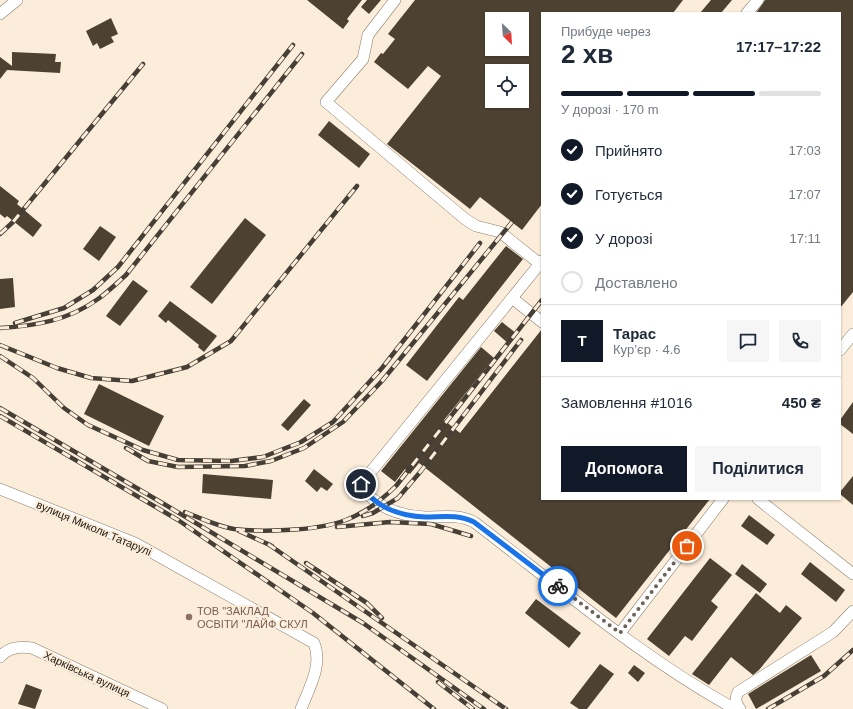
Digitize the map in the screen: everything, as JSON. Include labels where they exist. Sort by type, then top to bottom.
[{"type":"street","points":[[0,14],[17,0]]},
{"type":"street","points":[[395,0],[368,35],[363,59],[326,102],[465,219],[476,226],[500,232],[541,263],[361,484],[366,494],[376,503],[397,512],[410,516],[458,517],[474,522],[620,633],[707,693],[735,709]]},
{"type":"street","points":[[748,12],[758,0]]},
{"type":"street","points":[[512,298],[541,321]]},
{"type":"street","points":[[841,349],[853,334]]},
{"type":"street","name":"вулиця Миколи Татарулі","points":[[0,488],[135,543],[314,643],[318,654],[315,671],[301,709]]},
{"type":"street","points":[[620,633],[722,500]]},
{"type":"street","points":[[759,500],[853,574]]},
{"type":"street","points":[[740,709],[735,697],[738,692],[833,632],[853,611]]},
{"type":"street","name":"Харківська вулиця","points":[[0,657],[12,648],[22,646],[32,648],[162,709]]},
{"type":"building","points":[[307,0],[362,0],[347,19],[349,21],[343,29]]},
{"type":"building","points":[[367,0],[381,0],[369,14],[361,7]]},
{"type":"building","points":[[415,0],[683,0],[674,12],[541,12],[541,205],[522,230],[480,197],[470,209],[387,144],[441,76],[428,66],[408,89],[374,62],[381,53],[383,54],[395,39],[388,34]]},
{"type":"building","points":[[711,0],[732,0],[722,12],[701,12]]},
{"type":"building","points":[[765,0],[853,0],[853,292],[841,307],[841,12],[757,12]]},
{"type":"building","points":[[111,18],[118,34],[111,37],[114,42],[100,49],[97,43],[93,46],[86,31]]},
{"type":"building","points":[[12,52],[56,54],[55,62],[61,62],[60,73],[7,70],[0,79],[0,57],[12,66]]},
{"type":"building","points":[[329,121],[370,154],[359,168],[318,135]]},
{"type":"building","points":[[0,186],[19,201],[17,204],[42,225],[33,237],[7,216],[5,218],[0,214]]},
{"type":"building","points":[[245,218],[266,235],[212,304],[190,287]]},
{"type":"building","points":[[100,226],[116,237],[99,261],[83,249]]},
{"type":"building","points":[[506,246],[523,259],[427,381],[406,365],[459,297],[463,300]]},
{"type":"building","points":[[13,278],[15,307],[0,309],[0,279]]},
{"type":"building","points":[[133,280],[148,291],[120,326],[106,316]]},
{"type":"building","points":[[170,301],[217,336],[204,352],[198,347],[199,345],[168,320],[166,323],[158,316]]},
{"type":"building","points":[[502,322],[517,334],[509,344],[494,331]]},
{"type":"building","points":[[541,330],[541,500],[709,500],[616,618],[419,463],[410,474],[405,469],[395,482],[381,471],[481,347],[494,358],[444,420],[460,433]]},
{"type":"building","points":[[99,384],[164,416],[149,446],[84,414]]},
{"type":"building","points":[[304,399],[311,405],[288,431],[281,425]]},
{"type":"building","points":[[853,402],[853,434],[841,425],[841,419]]},
{"type":"building","points":[[314,469],[333,484],[327,491],[321,487],[317,492],[305,481]]},
{"type":"building","points":[[203,474],[273,480],[271,499],[202,493]]},
{"type":"building","points":[[853,476],[853,505],[841,495],[841,491]]},
{"type":"building","points":[[749,515],[775,535],[767,545],[741,526]]},
{"type":"building","points":[[710,558],[732,575],[711,601],[718,607],[692,641],[685,636],[669,656],[647,639]]},
{"type":"building","points":[[810,562],[845,590],[836,602],[801,574]]},
{"type":"building","points":[[742,564],[767,584],[760,593],[735,574]]},
{"type":"building","points":[[756,593],[780,613],[786,605],[802,618],[759,670],[753,675],[731,657],[709,685],[692,674]]},
{"type":"building","points":[[536,599],[581,633],[569,648],[525,613]]},
{"type":"building","points":[[811,655],[821,671],[756,709],[748,694]]},
{"type":"building","points":[[600,664],[614,674],[587,709],[579,709],[570,703]]},
{"type":"building","points":[[634,665],[645,673],[638,682],[628,673]]},
{"type":"building","points":[[26,684],[42,690],[35,709],[18,704]]},
{"type":"railway","points":[[15,323],[64,308],[93,290],[118,267],[293,45]]},
{"type":"railway","points":[[0,328],[26,326],[52,321],[76,312],[102,296],[126,275],[302,54]]},
{"type":"railway","points":[[0,234],[13,222],[143,64]]},
{"type":"railway","points":[[0,345],[57,368],[91,378],[132,381],[187,367],[231,341],[357,186]]},
{"type":"railway","points":[[126,448],[148,461],[178,467],[245,466],[271,461],[304,448],[343,422],[382,381],[512,222]]},
{"type":"railway","points":[[0,356],[33,378],[64,408],[88,425],[143,450],[178,460],[231,461],[263,457],[301,442],[333,422],[382,368],[480,243]]},
{"type":"railway","points":[[185,512],[228,528],[260,531],[303,529],[333,524],[346,520],[371,507],[396,486],[541,301]]},
{"type":"railway","points":[[363,516],[373,513],[398,498],[421,471],[521,340]]},
{"type":"railway","points":[[0,408],[363,623],[484,709]]},
{"type":"railway","points":[[0,416],[178,520],[313,613],[434,709]]},
{"type":"railway","points":[[337,527],[390,522],[431,524],[471,536]]},
{"type":"railway","points":[[239,531],[272,546]]},
{"type":"railway","points":[[268,544],[506,709]]},
{"type":"railway","points":[[306,563],[367,603],[382,618]]},
{"type":"railway","points":[[768,709],[824,676],[853,650]]},
{"type":"railway","points":[[438,682],[473,709]]},
{"type":"way so far","points":[[558,586],[620,633],[687,546]]},
{"type":"place","name":"ТОВ \"ЗАКЛАД ОСВІТИ \"ЛАЙФ СКУЛ","points":[[189,617]]},
{"type":"route","points":[[361,484],[366,494],[376,503],[397,512],[410,516],[448,516],[467,518],[558,586]]}]
